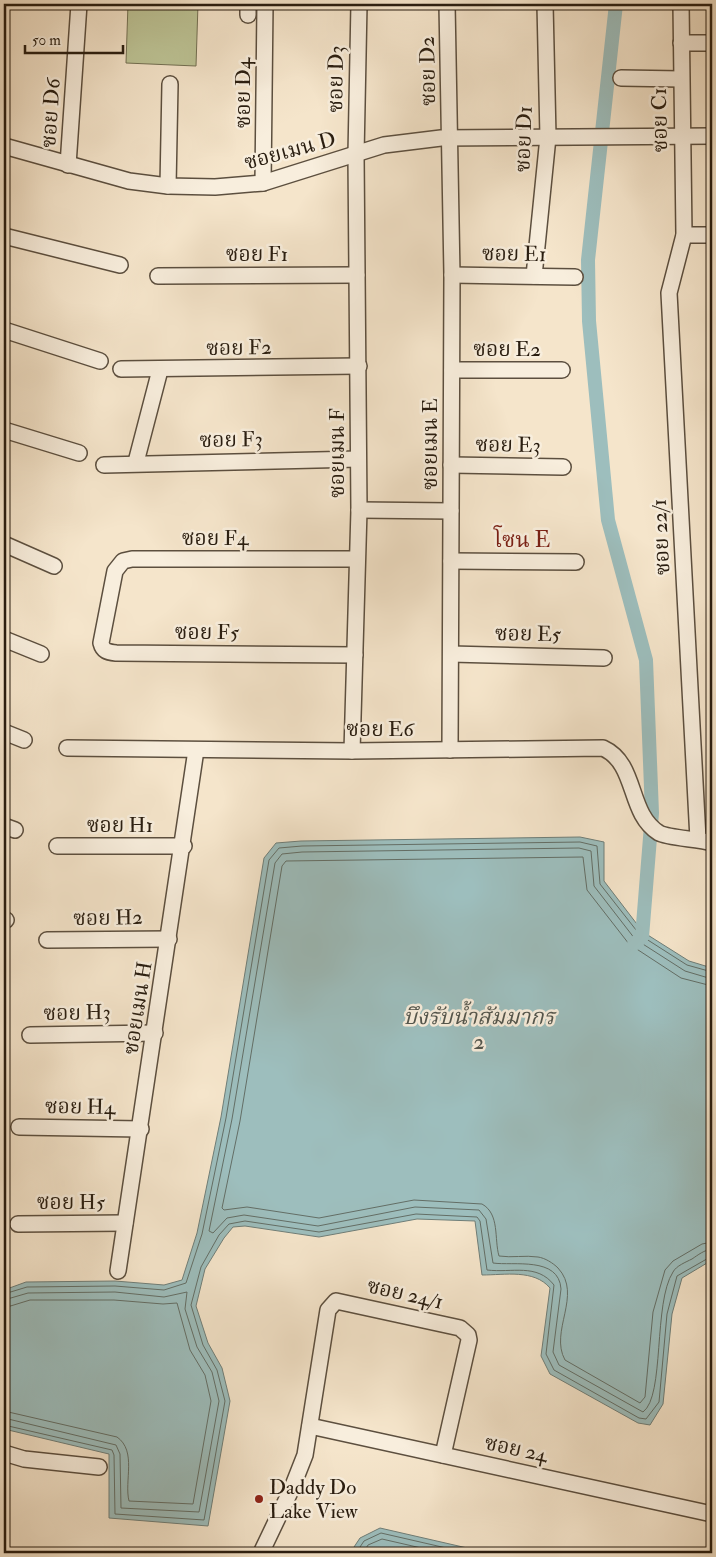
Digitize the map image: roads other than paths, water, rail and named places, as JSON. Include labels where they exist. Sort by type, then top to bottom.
[{"type":"street","name":"ซอย D6","points":[[68,165],[79,4]]},
{"type":"street","name":"ซอย D4","points":[[263,183],[265,4]]},
{"type":"street","name":"ซอย D3","points":[[356,155],[359,4]]},
{"type":"street","name":"ซอย D2","points":[[447,4],[451,138]]},
{"type":"street","name":"ซอย D1","points":[[534,276],[548,137],[545,4]]},
{"type":"street","name":"ซอย C1","points":[[681,4],[681,136],[684,235]]},
{"type":"street","points":[[681,43],[712,43]]},
{"type":"street","points":[[621,78],[681,79]]},
{"type":"street","points":[[168,186],[170,84]]},
{"type":"street","name":"ซอยเมน D","points":[[4,146],[129,181],[168,186],[215,187],[263,183],[384,145],[451,138],[712,136]]},
{"type":"street","name":"ซอยเมน E","points":[[450,750],[451,138]]},
{"type":"street","name":"ซอยเมน F","points":[[352,751],[358,510],[356,155]]},
{"type":"street","points":[[684,235],[712,235]]},
{"type":"street","name":"ซอย 22/1","points":[[684,235],[669,292],[705,841]]},
{"type":"street","points":[[4,236],[120,265]]},
{"type":"street","name":"ซอย F1","points":[[158,276],[357,275]]},
{"type":"street","name":"ซอย E1","points":[[452,275],[575,277]]},
{"type":"street","points":[[4,330],[100,361]]},
{"type":"street","name":"ซอย F2","points":[[121,369],[358,366]]},
{"type":"street","points":[[136,462],[160,370]]},
{"type":"street","name":"ซอย E2","points":[[452,370],[562,370]]},
{"type":"street","points":[[4,430],[79,453]]},
{"type":"street","name":"ซอย F3","points":[[104,465],[136,462],[358,459]]},
{"type":"street","name":"ซอย E3","points":[[451,465],[564,467]]},
{"type":"street","points":[[358,510],[451,511]]},
{"type":"street","points":[[4,544],[54,566]]},
{"type":"street","name":"ซอย F4","points":[[108,607],[115,571],[123,561],[132,559],[357,559]]},
{"type":"street","points":[[451,560],[576,562]]},
{"type":"street","name":"ซอย F5","points":[[108,607],[101,643],[102,649],[107,652],[355,655]]},
{"type":"street","points":[[4,639],[41,654]]},
{"type":"street","name":"ซอย E5","points":[[450,654],[604,658]]},
{"type":"street","points":[[4,732],[24,740]]},
{"type":"street","name":"ซอย E6","points":[[67,748],[352,751],[604,748],[614,753],[628,775],[635,801],[646,822],[660,833],[705,841]]},
{"type":"street","name":"ซอยเมน H","points":[[118,1271],[184,846],[196,750]]},
{"type":"street","name":"ซอย H1","points":[[58,846],[184,846]]},
{"type":"street","name":"ซอย H2","points":[[47,940],[170,939]]},
{"type":"street","name":"ซอย H3","points":[[30,1034],[155,1033]]},
{"type":"street","name":"ซอย H4","points":[[19,1127],[141,1129]]},
{"type":"street","name":"ซอย H5","points":[[18,1224],[125,1223]]},
{"type":"street","name":"ซอย 24/1","points":[[310,1426],[328,1310],[336,1301],[344,1301],[460,1328],[468,1335],[469,1340],[443,1455]]},
{"type":"street","points":[[261,1553],[292,1488],[305,1455],[310,1426]]},
{"type":"street","name":"ซอย 24","points":[[310,1426],[712,1514]]},
{"type":"street","points":[[4,1453],[24,1459],[99,1467]]},
{"type":"water","name":"บึงรับน้ำสัมมากร 2","points":[[580,837],[604,842],[604,881],[643,932],[689,961],[712,968],[712,1260],[682,1278],[672,1314],[663,1404],[650,1425],[638,1423],[550,1374],[541,1356],[550,1288],[536,1278],[519,1274],[482,1275],[475,1221],[417,1219],[319,1237],[245,1226],[233,1227],[205,1269],[196,1306],[208,1343],[222,1368],[230,1401],[208,1526],[109,1518],[109,1454],[4,1429],[4,1290],[26,1282],[115,1281],[164,1285],[182,1280],[197,1233],[221,1117],[264,858],[276,843],[301,841]]},
{"type":"water","points":[[380,1528],[489,1553],[350,1553],[360,1538]]},
{"type":"waterway","points":[[616,4],[588,260],[589,321],[608,520],[646,660],[652,813],[642,937],[634,944]]},
{"type":"place","name":"Daddy Do Lake View","points":[[259,1499]]},
{"type":"district","name":"โซน E","points":[[522,540]]}]
